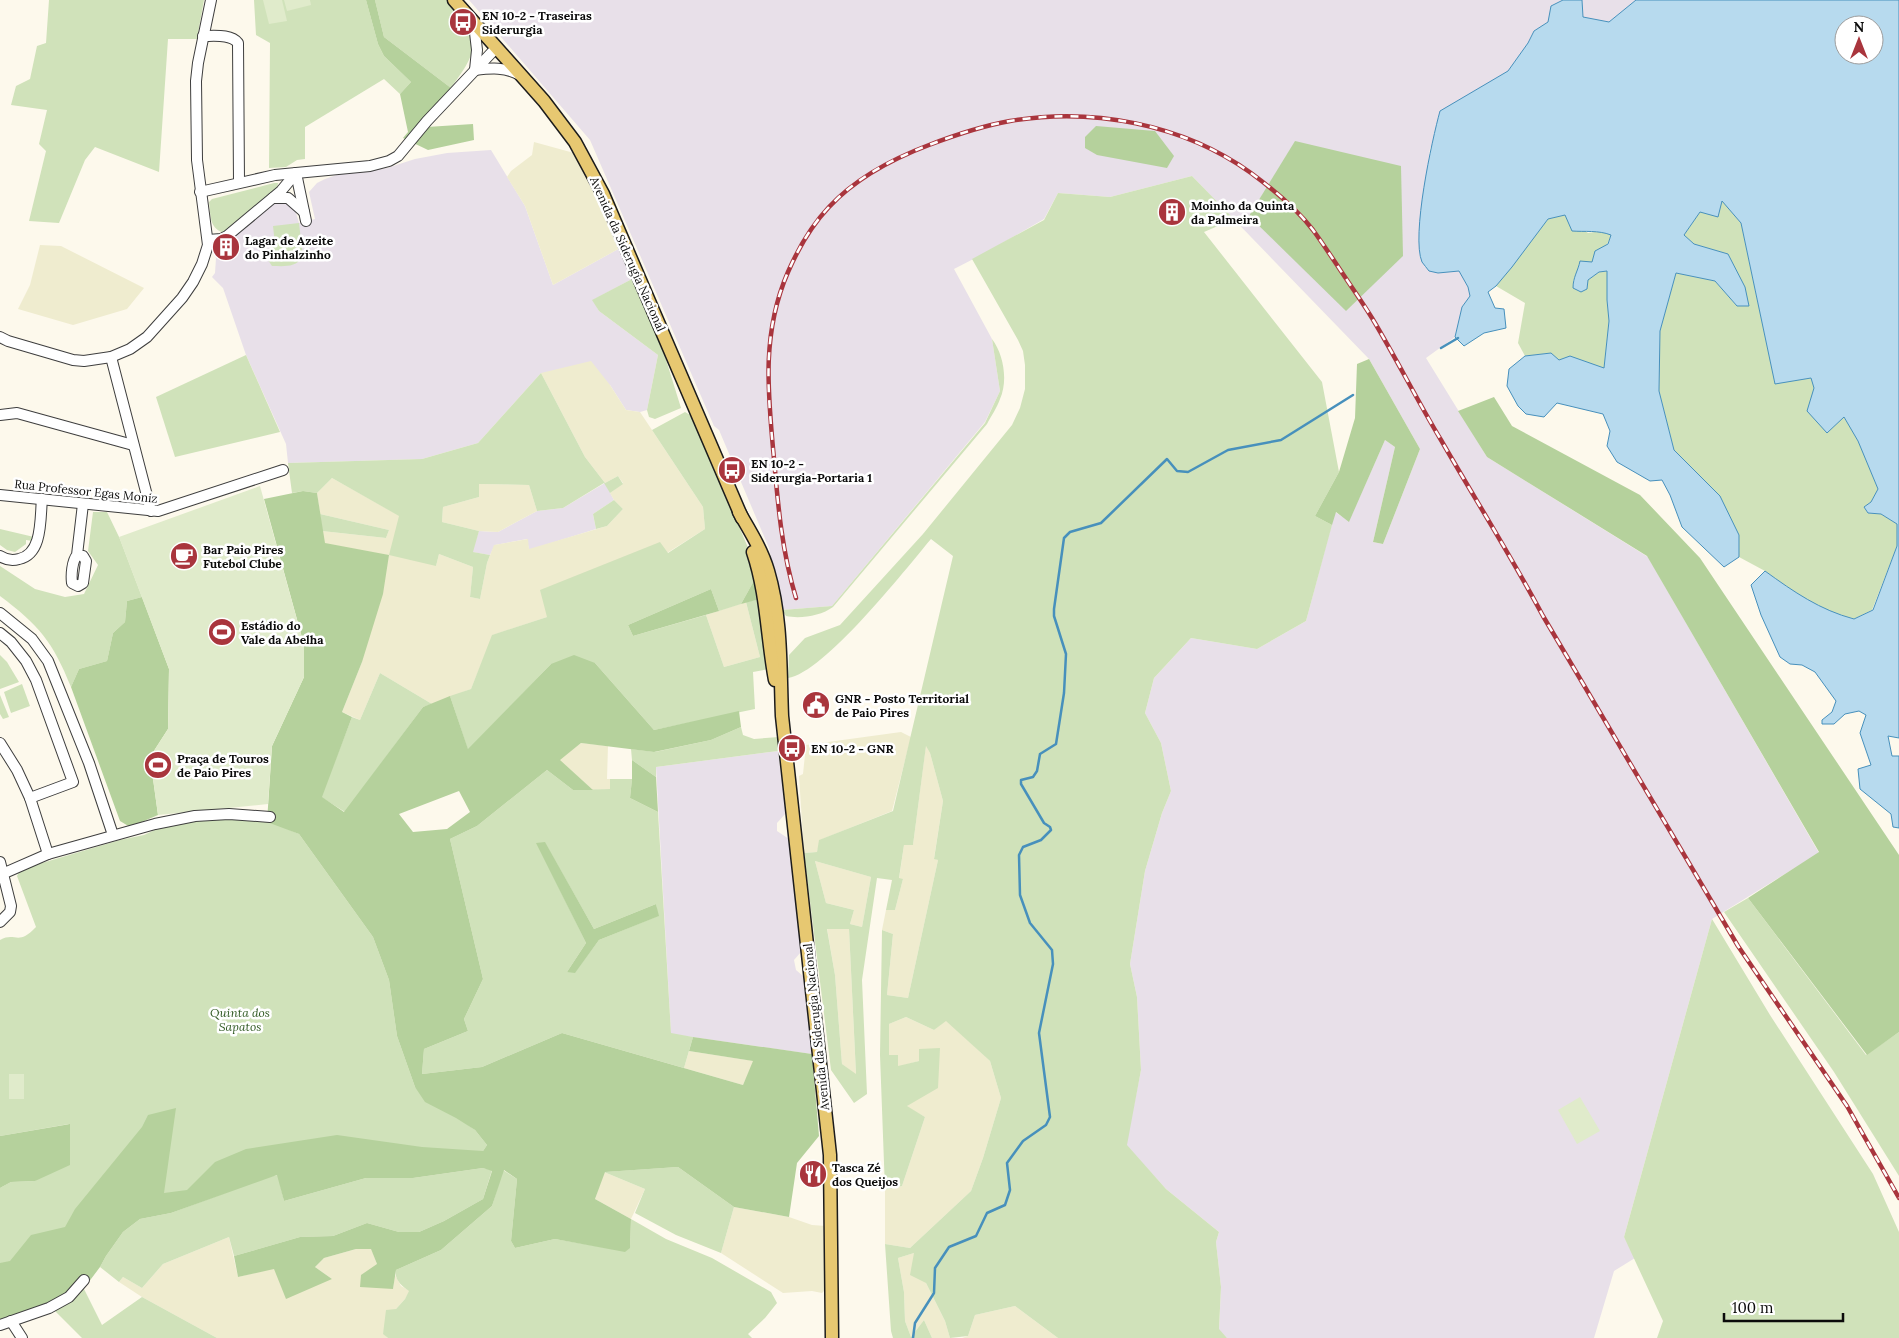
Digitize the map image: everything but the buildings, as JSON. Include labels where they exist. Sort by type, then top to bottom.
[{"type":"main road","name":"Avenida da Siderugia Nacional","points":[[454,0],[544,101],[575,142],[603,194],[739,512],[757,565],[767,615],[774,676],[782,716],[830,1155],[832,1338]]},
{"type":"street","points":[[0,338],[73,360],[84,361],[111,357],[140,343],[182,298],[202,264],[207,251],[208,240],[197,160],[196,81],[211,0]]},
{"type":"street","points":[[474,24],[477,50],[475,70]]},
{"type":"street","points":[[203,36],[230,37],[238,43],[239,182]]},
{"type":"street","points":[[200,192],[275,175],[370,166],[389,161],[398,156],[427,121],[496,48]]},
{"type":"street","points":[[475,70],[496,67],[504,68],[522,77]]},
{"type":"street","points":[[208,240],[221,239],[227,236],[283,189],[296,173]]},
{"type":"street","points":[[273,198],[288,198],[305,217],[296,173]]},
{"type":"street","points":[[275,175],[279,178],[283,189]]},
{"type":"street","points":[[111,357],[151,511]]},
{"type":"street","points":[[0,414],[18,413],[133,445]]},
{"type":"street","name":"Rua Professor Egas Moniz","points":[[0,495],[151,511],[167,510],[283,470]]},
{"type":"street","points":[[0,556],[10,560],[17,560],[32,552],[38,535],[42,499]]},
{"type":"street","points":[[77,555],[83,504]]},
{"type":"street","points":[[0,613],[32,639],[48,661],[89,763],[113,835]]},
{"type":"street","points":[[0,633],[12,642],[26,661],[36,680],[73,782],[30,798]]},
{"type":"street","points":[[0,743],[17,770],[30,798],[48,854]]},
{"type":"street","points":[[2,874],[48,854],[155,824],[195,816],[229,814],[270,817]]},
{"type":"street","points":[[0,862],[11,909],[8,915],[0,922]]},
{"type":"street","points":[[0,1325],[49,1308],[69,1297],[84,1280]]},
{"type":"street","points":[[11,1321],[22,1338]]},
{"type":"shaded area","points":[[469,0],[1563,0],[1551,6],[1548,22],[1534,31],[1528,43],[1508,71],[1430,148],[1419,236],[1422,261],[1438,273],[1459,271],[1468,287],[1470,296],[1462,307],[1455,337],[1426,358],[1487,457],[1648,557],[1819,853],[1712,919],[1624,1237],[1635,1258],[1614,1271],[1594,1338],[1227,1338],[1219,1330],[1221,1287],[1216,1242],[1219,1232],[1166,1189],[1126,1145],[1141,1070],[1137,997],[1130,964],[1145,871],[1162,813],[1171,791],[1161,743],[1145,713],[1154,678],[1191,638],[1257,649],[1306,621],[1335,512],[1349,521],[1385,440],[1395,447],[1373,542],[1383,544],[1420,449],[1369,359],[1192,176],[1110,197],[1058,193],[1044,219],[954,269],[992,339],[1000,391],[985,422],[832,606],[782,610],[769,548],[719,430],[714,426],[590,140]]},
{"type":"shaded area","points":[[1582,0],[1636,0],[1609,22],[1583,17]]},
{"type":"shaded area","points":[[534,142],[574,153],[594,188],[622,247],[553,285],[525,206],[507,177],[511,171],[532,155]]},
{"type":"shaded area","points":[[491,150],[525,206],[553,285],[622,247],[632,279],[593,300],[599,311],[658,355],[647,410],[640,412],[626,410],[610,385],[541,373],[478,443],[422,459],[288,463],[286,444],[246,355],[223,288],[212,277],[215,273],[216,258],[212,252],[273,204],[287,202],[294,206],[299,223],[315,219],[309,192],[317,183],[325,179],[342,173],[387,168],[415,159],[447,153]]},
{"type":"shaded area","points":[[40,245],[61,246],[144,288],[127,309],[73,325],[18,309],[30,285]]},
{"type":"shaded area","points":[[591,361],[610,385],[626,410],[640,412],[703,507],[705,529],[667,553],[547,617],[493,635],[471,689],[432,704],[380,673],[360,720],[342,712],[362,662],[324,543],[322,531],[386,538],[389,530],[320,514],[317,493],[332,478],[400,516],[436,566],[439,554],[473,567],[470,597],[480,599],[487,563],[494,545],[528,539],[529,549],[607,526],[623,509],[610,493],[623,483],[618,476],[605,483],[585,457],[541,373]]},
{"type":"shaded area","points":[[605,483],[614,500],[593,514],[596,529],[529,550],[527,539],[495,545],[490,555],[472,552],[479,531],[498,532],[537,511],[563,508]]},
{"type":"shaded area","points":[[479,484],[529,485],[537,511],[498,532],[479,531],[442,522],[443,507],[479,497]]},
{"type":"shaded area","points":[[746,602],[760,657],[724,667],[706,615]]},
{"type":"shaded area","points":[[901,732],[911,737],[892,811],[820,840],[817,852],[804,853],[799,776],[803,774],[806,745]]},
{"type":"shaded area","points":[[581,743],[608,746],[607,779],[610,779],[611,789],[593,790],[559,760]]},
{"type":"shaded area","points":[[926,745],[930,753],[943,801],[934,858],[938,860],[908,998],[887,995],[893,934],[882,930],[886,910],[895,910],[903,879],[899,879],[904,845],[913,845]]},
{"type":"shaded area","points":[[778,751],[786,813],[777,823],[777,831],[789,839],[801,952],[794,960],[796,970],[803,976],[812,1054],[671,1034],[656,767]]},
{"type":"shaded area","points":[[815,861],[871,877],[862,927],[850,924],[854,910],[826,903]]},
{"type":"shaded area","points":[[827,928],[849,929],[856,1075],[842,1064],[835,975]]},
{"type":"shaded area","points":[[906,1017],[934,1030],[946,1020],[990,1061],[1001,1098],[971,1191],[910,1248],[885,1244],[885,1190],[902,1186],[925,1117],[907,1107],[919,1061],[897,1067],[889,1055],[889,1024]]},
{"type":"shaded area","points":[[689,1051],[754,1061],[743,1085],[684,1068]]},
{"type":"shaded area","points":[[604,1172],[645,1189],[631,1219],[595,1199]]},
{"type":"shaded area","points":[[734,1207],[789,1217],[812,1225],[826,1226],[826,1289],[822,1293],[812,1291],[783,1293],[721,1253]]},
{"type":"shaded area","points":[[229,1237],[238,1277],[274,1268],[332,1279],[315,1267],[324,1258],[356,1249],[371,1248],[377,1264],[393,1289],[395,1275],[401,1286],[410,1291],[396,1309],[383,1333],[388,1338],[217,1338],[142,1297],[119,1282],[123,1277],[142,1288],[163,1264]]},
{"type":"shaded area","points":[[914,1253],[926,1283],[945,1321],[950,1338],[932,1338],[924,1320],[911,1337],[905,1321],[904,1292],[898,1258]]},
{"type":"shaded area","points":[[1015,1306],[1058,1338],[962,1338],[968,1336],[975,1315]]},
{"type":"green space","points":[[49,0],[204,0],[197,39],[168,39],[159,172],[95,147],[85,160],[59,223],[29,221],[46,151],[39,144],[47,110],[11,105],[16,86],[30,79],[37,46],[46,43]]},
{"type":"green space","points":[[254,0],[366,0],[378,44],[384,56],[411,82],[400,94],[384,79],[305,127],[305,159],[297,160],[286,167],[269,168],[270,43],[256,35]]},
{"type":"green space","points":[[263,0],[282,0],[287,21],[269,24]]},
{"type":"green space","points":[[284,0],[310,0],[311,5],[287,11]]},
{"type":"green space","points":[[366,0],[375,0],[384,37],[451,88],[424,117],[427,127],[473,124],[474,140],[428,150],[403,138],[408,132],[400,94],[411,82],[384,56],[378,44]]},
{"type":"green space","points":[[375,0],[448,0],[467,24],[472,36],[473,45],[469,60],[451,88],[384,37]]},
{"type":"green space","points":[[1096,126],[1155,131],[1174,156],[1167,168],[1097,155],[1085,148],[1085,137]]},
{"type":"green space","points":[[1295,141],[1401,166],[1403,256],[1346,311],[1249,216]]},
{"type":"green space","points":[[1192,176],[1234,219],[1204,232],[1322,382],[1339,472],[1315,516],[1332,525],[1306,621],[1257,649],[1191,638],[1154,678],[1145,713],[1161,743],[1171,791],[1162,813],[1145,871],[1130,964],[1137,997],[1141,1070],[1127,1145],[1166,1189],[1219,1232],[1216,1242],[1221,1287],[1219,1329],[1227,1338],[1058,1338],[1015,1306],[975,1315],[968,1336],[950,1338],[945,1321],[926,1283],[910,1275],[914,1253],[898,1258],[904,1292],[905,1321],[911,1337],[924,1320],[932,1338],[893,1338],[885,1244],[910,1248],[971,1191],[1001,1098],[990,1061],[946,1021],[934,1030],[906,1017],[889,1024],[889,1055],[898,1055],[898,1066],[919,1061],[919,1049],[940,1048],[938,1088],[907,1106],[925,1117],[902,1186],[885,1190],[880,1055],[882,930],[893,934],[887,995],[908,998],[938,860],[934,859],[943,801],[930,753],[926,746],[913,845],[904,845],[899,878],[903,879],[895,910],[886,910],[892,880],[877,878],[862,980],[867,1094],[854,1103],[831,1070],[804,853],[817,852],[819,840],[893,811],[953,556],[931,539],[884,595],[822,659],[803,672],[788,678],[789,655],[805,638],[840,625],[923,534],[1012,425],[1020,408],[1025,389],[1023,351],[972,259],[1044,220],[1058,193],[1110,197]],"holes":[[[815,861],[871,877],[862,927],[850,924],[854,910],[826,903]],[[827,929],[849,929],[856,1074],[842,1064],[835,975]]]},
{"type":"green space","points":[[278,183],[277,190],[226,234],[216,229],[211,218],[209,202],[212,199]]},
{"type":"green space","points":[[1722,200],[1741,223],[1775,383],[1811,378],[1817,390],[1845,419],[1855,435],[1867,462],[1878,489],[1871,502],[1864,507],[1868,513],[1881,514],[1897,524],[1897,546],[1872,610],[1854,619],[1830,612],[1800,596],[1765,571],[1739,557],[1739,535],[1674,450],[1659,391],[1660,331],[1676,273],[1715,281],[1737,306],[1748,306],[1728,254],[1694,244],[1684,235],[1700,212]]},
{"type":"green space","points":[[1565,215],[1588,233],[1601,231],[1611,235],[1599,255],[1590,265],[1577,274],[1573,282],[1573,288],[1587,289],[1588,280],[1599,272],[1607,271],[1609,321],[1604,369],[1581,360],[1559,361],[1551,353],[1525,356],[1518,343],[1525,303],[1496,286],[1548,219]]},
{"type":"green space","points":[[299,223],[303,257],[293,265],[272,266],[264,254],[275,244],[273,226]]},
{"type":"green space","points":[[632,279],[663,350],[681,408],[655,419],[649,417],[647,410],[658,355],[599,311],[592,300]]},
{"type":"green space","points":[[992,339],[1002,360],[1004,384],[999,402],[987,424],[833,607],[823,613],[810,616],[786,616],[782,610],[832,606],[985,423],[1000,391]]},
{"type":"green space","points":[[246,355],[280,432],[175,457],[156,397]]},
{"type":"green space","points":[[1369,359],[1420,449],[1383,544],[1373,542],[1395,447],[1385,440],[1349,522],[1336,512],[1332,525],[1315,516],[1339,472],[1355,418],[1357,364]]},
{"type":"green space","points":[[541,373],[585,457],[605,483],[618,476],[623,484],[610,493],[604,483],[563,508],[537,511],[529,485],[479,484],[479,497],[443,507],[442,522],[479,531],[473,552],[490,555],[480,599],[470,597],[473,567],[439,554],[436,566],[389,555],[399,516],[332,478],[317,493],[303,491],[292,493],[288,463],[422,459],[478,443]]},
{"type":"green space","points":[[1494,397],[1512,426],[1640,495],[1700,558],[1899,855],[1899,1032],[1867,1055],[1748,898],[1819,852],[1647,556],[1487,457],[1458,411]]},
{"type":"green space","points":[[685,412],[692,416],[752,557],[756,577],[741,604],[719,611],[711,589],[628,625],[633,636],[706,615],[724,667],[760,657],[746,602],[760,599],[769,669],[753,672],[755,709],[654,730],[595,663],[551,664],[468,750],[450,696],[471,689],[492,635],[547,617],[540,590],[660,542],[668,553],[705,529],[703,507],[652,430]]},
{"type":"green space","points":[[260,486],[304,645],[304,677],[272,746],[268,804],[158,815],[150,757],[168,729],[169,669],[119,537]]},
{"type":"green space","points":[[303,491],[317,493],[325,543],[389,555],[383,594],[362,662],[342,712],[352,717],[322,797],[344,812],[423,707],[450,696],[468,749],[551,664],[574,655],[595,663],[654,730],[739,711],[741,727],[711,740],[654,752],[581,743],[560,760],[593,790],[573,790],[547,770],[477,826],[450,839],[483,979],[464,1019],[468,1031],[424,1049],[422,1074],[482,1067],[562,1033],[743,1085],[753,1061],[689,1051],[693,1037],[812,1054],[819,1136],[797,1163],[789,1217],[734,1207],[678,1167],[605,1172],[595,1199],[631,1219],[630,1248],[625,1252],[555,1239],[515,1248],[511,1241],[517,1179],[504,1170],[492,1206],[441,1250],[396,1270],[393,1289],[360,1287],[361,1275],[377,1264],[371,1249],[356,1249],[324,1258],[315,1267],[332,1279],[286,1299],[274,1269],[238,1277],[234,1256],[300,1237],[333,1236],[367,1223],[399,1232],[419,1232],[444,1221],[483,1199],[492,1171],[483,1168],[413,1178],[366,1178],[284,1201],[277,1175],[171,1213],[140,1219],[123,1232],[88,1283],[55,1311],[51,1305],[0,1321],[0,1263],[10,1261],[31,1235],[65,1227],[75,1209],[142,1127],[148,1115],[176,1108],[164,1193],[187,1190],[215,1162],[246,1149],[337,1135],[422,1147],[483,1151],[487,1145],[475,1130],[425,1102],[415,1087],[397,1036],[389,980],[373,937],[299,834],[267,822],[272,746],[304,677],[304,645],[264,499]],"holes":[[[459,791],[470,812],[447,829],[413,832],[399,814]]]},
{"type":"green space","points":[[614,500],[623,509],[607,526],[596,529],[593,514]]},
{"type":"green space","points":[[93,512],[107,512],[120,539],[142,597],[127,601],[125,622],[113,633],[107,661],[79,669],[71,687],[51,646],[25,616],[0,596],[0,566],[35,589],[65,597],[84,594],[98,565],[88,551]]},
{"type":"green space","points":[[320,514],[389,530],[386,538],[322,531]]},
{"type":"green space","points":[[0,529],[34,537],[33,541],[26,540],[26,544],[15,552],[7,550],[0,545]]},
{"type":"green space","points":[[756,577],[760,599],[741,604]]},
{"type":"green space","points":[[711,589],[719,611],[633,636],[628,625]]},
{"type":"green space","points":[[142,597],[169,669],[168,729],[150,757],[158,815],[130,827],[120,821],[71,687],[79,669],[107,661],[113,633],[125,622],[127,601]]},
{"type":"green space","points":[[0,655],[7,662],[19,682],[0,689]]},
{"type":"green space","points":[[380,673],[432,704],[423,707],[345,812],[321,797],[352,717],[360,720]]},
{"type":"green space","points":[[22,684],[30,706],[11,713],[4,692]]},
{"type":"green space","points":[[0,695],[9,717],[3,719],[0,714]]},
{"type":"green space","points":[[741,727],[743,735],[754,739],[779,737],[778,751],[656,767],[656,777],[632,760],[631,749],[655,752],[711,740]]},
{"type":"green space","points":[[632,760],[656,777],[658,812],[630,798]]},
{"type":"green space","points":[[547,770],[573,790],[610,789],[610,779],[632,779],[630,798],[658,812],[671,1033],[693,1037],[684,1068],[562,1033],[482,1067],[422,1074],[424,1049],[468,1031],[464,1019],[483,979],[450,839],[477,826]],"holes":[[[537,843],[545,843],[594,929],[656,904],[658,916],[599,940],[575,972],[567,972],[586,943]]]},
{"type":"green space","name":"Quinta dos Sapatos","points":[[219,820],[271,822],[299,834],[373,937],[389,980],[397,1036],[415,1087],[475,1130],[487,1145],[483,1151],[308,1161],[133,1211],[0,1320],[0,1188],[11,1182],[35,1181],[69,1124],[0,1136],[0,940],[10,937],[20,938],[30,933],[36,927],[17,876],[25,868],[120,840],[144,835],[161,827],[183,822]]},
{"type":"green space","points":[[545,842],[594,929],[656,904],[659,916],[599,940],[575,973],[567,972],[586,943],[536,843]]},
{"type":"green space","points":[[1748,898],[1866,1055],[1899,1032],[1899,1176],[1834,1072],[1724,912]]},
{"type":"green space","points":[[1712,919],[1770,1015],[1873,1174],[1899,1232],[1899,1338],[1657,1338],[1663,1321],[1624,1237]]},
{"type":"green space","points":[[9,1074],[24,1074],[24,1099],[9,1099]]},
{"type":"green space","points":[[1580,1097],[1600,1131],[1577,1144],[1558,1110]]},
{"type":"green space","points":[[70,1124],[70,1165],[35,1181],[11,1182],[0,1188],[0,1136]]},
{"type":"green space","points":[[678,1167],[734,1207],[721,1253],[676,1235],[635,1213],[645,1189],[604,1172]]},
{"type":"green space","points":[[483,1168],[492,1170],[483,1199],[444,1221],[419,1232],[399,1232],[367,1223],[333,1236],[300,1237],[234,1256],[229,1237],[163,1264],[142,1288],[123,1277],[119,1282],[100,1267],[123,1232],[140,1219],[171,1213],[268,1177],[278,1175],[284,1201],[366,1178],[413,1178]]},
{"type":"green space","points":[[503,1170],[517,1179],[511,1241],[515,1248],[555,1239],[625,1251],[630,1247],[631,1219],[666,1239],[712,1258],[771,1292],[777,1303],[748,1334],[752,1338],[388,1338],[383,1334],[386,1310],[396,1309],[409,1291],[397,1280],[396,1270],[441,1250],[492,1206]]},
{"type":"green space","points":[[83,1287],[102,1325],[142,1297],[217,1338],[82,1338],[55,1311]]},
{"type":"water","points":[[1563,0],[1582,0],[1583,17],[1609,22],[1636,0],[1899,0],[1899,738],[1888,736],[1892,756],[1899,756],[1899,828],[1893,827],[1891,814],[1860,789],[1858,769],[1871,765],[1860,733],[1866,715],[1859,711],[1845,714],[1834,724],[1822,724],[1822,720],[1832,712],[1836,701],[1815,672],[1802,665],[1790,664],[1780,657],[1761,615],[1751,585],[1765,571],[1797,593],[1830,611],[1854,619],[1873,610],[1897,546],[1897,524],[1881,514],[1868,513],[1864,507],[1871,502],[1878,489],[1858,441],[1844,417],[1827,433],[1807,411],[1814,388],[1811,378],[1775,384],[1741,223],[1722,201],[1718,217],[1700,212],[1684,235],[1694,244],[1728,254],[1745,287],[1749,306],[1737,306],[1715,281],[1676,273],[1660,331],[1659,391],[1674,450],[1720,496],[1739,535],[1739,557],[1724,567],[1682,527],[1662,480],[1650,481],[1617,462],[1607,446],[1610,431],[1603,414],[1557,403],[1544,417],[1526,414],[1518,406],[1507,386],[1509,369],[1525,356],[1551,353],[1559,360],[1570,356],[1604,368],[1609,321],[1607,271],[1599,272],[1588,280],[1587,289],[1581,292],[1573,288],[1580,261],[1592,262],[1595,251],[1608,244],[1611,235],[1572,231],[1565,215],[1548,219],[1512,267],[1496,286],[1488,292],[1495,308],[1504,309],[1506,328],[1484,333],[1464,346],[1455,337],[1462,307],[1470,296],[1468,287],[1459,271],[1438,273],[1429,271],[1422,262],[1419,249],[1421,210],[1432,143],[1440,111],[1508,71],[1528,43],[1534,31],[1548,22],[1551,6]]},
{"type":"waterway","points":[[1441,348],[1458,338]]},
{"type":"waterway","points":[[913,1338],[915,1323],[934,1293],[935,1268],[949,1247],[976,1236],[987,1213],[1005,1205],[1010,1190],[1007,1163],[1023,1141],[1046,1125],[1050,1117],[1039,1033],[1053,964],[1052,950],[1030,923],[1020,895],[1019,855],[1023,847],[1041,840],[1051,830],[1044,823],[1021,784],[1021,780],[1033,777],[1037,771],[1040,754],[1056,744],[1064,693],[1066,654],[1054,616],[1054,609],[1064,538],[1070,532],[1101,523],[1167,459],[1177,471],[1188,472],[1228,450],[1281,440],[1353,395]]},
{"type":"railway","points":[[796,598],[784,546],[777,494],[770,411],[770,341],[779,295],[788,272],[816,222],[829,207],[863,178],[902,157],[959,134],[1010,121],[1041,117],[1073,116],[1136,123],[1196,142],[1224,156],[1260,179],[1299,214],[1316,234],[1363,305],[1381,333],[1543,616],[1738,946],[1847,1106],[1899,1198]]},
{"type":"place","name":"EN 10-2 - Traseiras Siderurgia","points":[[463,22]]},
{"type":"place","name":"Moinho da Quinta da Palmeira","points":[[1172,212]]},
{"type":"place","name":"Lagar de Azeite do Pinhalzinho","points":[[226,247]]},
{"type":"place","name":"EN 10-2 - Siderurgia-Portaria 1","points":[[732,470]]},
{"type":"place","name":"Bar Paio Pires Futebol Clube","points":[[184,556]]},
{"type":"place","name":"Estádio do Vale da Abelha","points":[[222,632]]},
{"type":"place","name":"GNR - Posto Territorial de Paio Pires","points":[[816,705]]},
{"type":"place","name":"EN 10-2 - GNR","points":[[792,748]]},
{"type":"place","name":"Praça de Touros de Paio Pires","points":[[158,765]]},
{"type":"place","name":"Tasca Zé dos Queijos","points":[[813,1174]]}]
